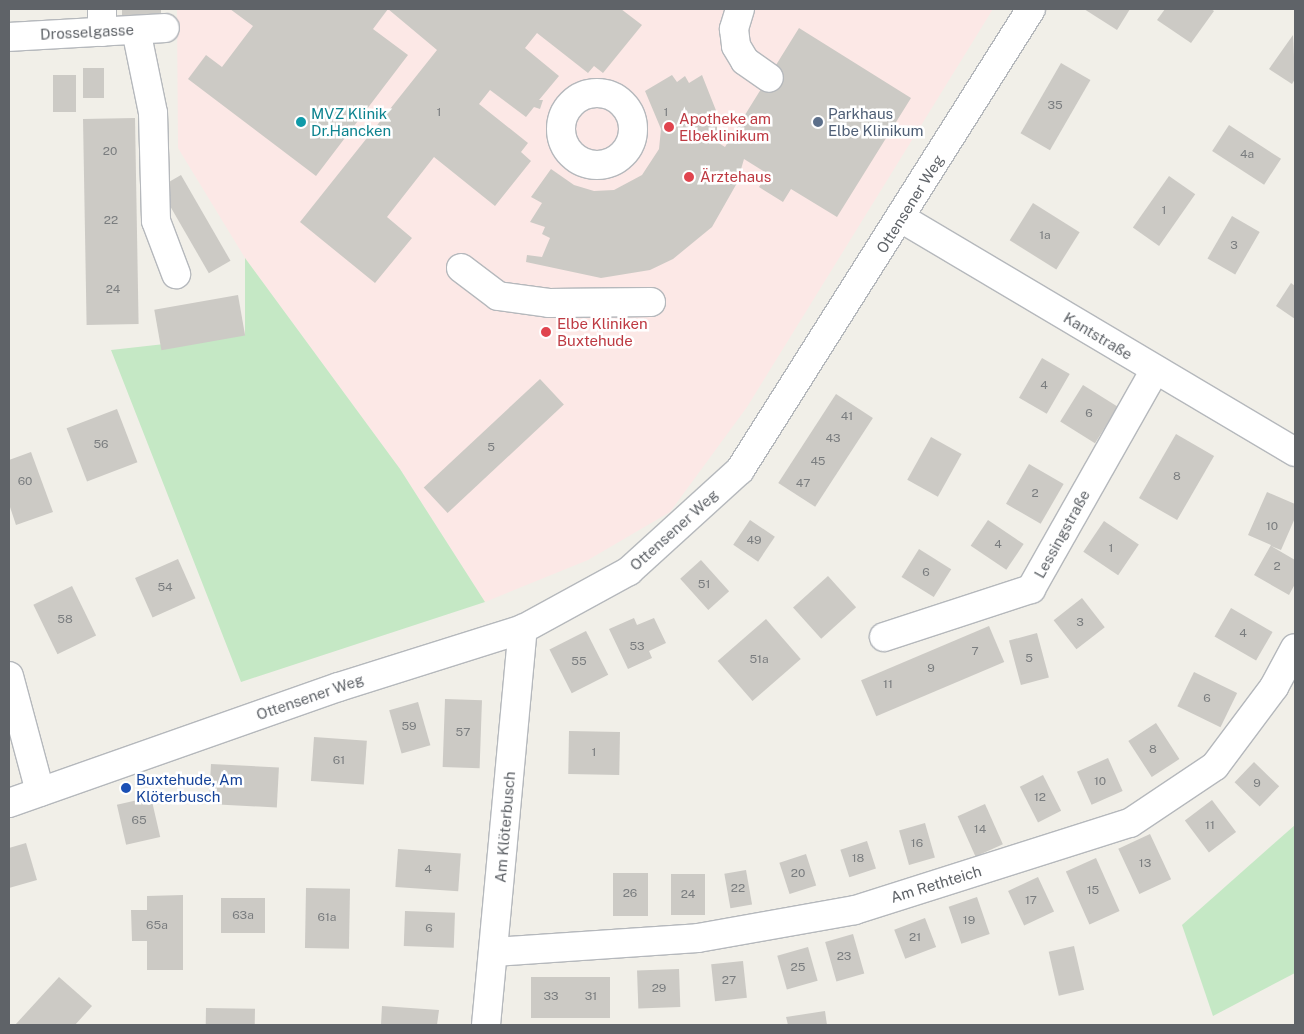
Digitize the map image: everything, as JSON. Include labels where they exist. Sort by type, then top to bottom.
[{"type":"street","points":[[740,9],[736,46],[745,61],[769,78]]},
{"type":"street","name":"Ottensener Weg","points":[[9,803],[338,687],[523,629],[629,571],[740,470],[901,218],[1031,9]]},
{"type":"street","name":"Drosselgasse","points":[[9,37],[102,20],[136,30],[165,28]]},
{"type":"street","points":[[136,30],[153,113],[156,221],[176,274]]},
{"type":"street","name":"Kantstraße","points":[[901,218],[1295,452]]},
{"type":"street","points":[[461,268],[498,296],[549,303],[652,302]]},
{"type":"street","name":"Lessingstraße","points":[[884,637],[1031,589],[1155,370]]},
{"type":"street","name":"Am Klöterbusch","points":[[486,1025],[523,629]]},
{"type":"street","name":"Am Rethteich","points":[[494,952],[698,938],[855,910],[1130,823],[1215,766],[1274,687],[1295,648]]},
{"type":"street","points":[[9,676],[40,792]]},
{"type":"shaded area","name":"Elbe Kliniken Buxtehude","points":[[177,9],[993,9],[747,407],[670,512],[588,560],[485,602],[400,469],[245,258],[178,148]]},
{"type":"green space","points":[[245,258],[400,469],[485,602],[241,682],[111,350],[245,335]]},
{"type":"green space","points":[[1295,825],[1295,973],[1213,1016],[1182,925]]},
{"type":"building","points":[[122,9],[161,9],[161,16],[122,16]]},
{"type":"building","name":"MVZ Klinik Dr.Hancken","points":[[230,9],[388,9],[373,29],[408,55],[316,176],[188,79],[206,55],[222,67],[253,26]]},
{"type":"building","points":[[388,9],[621,9],[642,25],[603,73],[594,66],[588,73],[537,33],[525,48],[559,76],[539,100],[543,100],[540,109],[534,107],[526,117],[490,90],[479,104],[528,143],[521,152],[531,161],[495,206],[434,157],[387,217],[412,238],[375,283],[300,222],[437,50]]},
{"type":"building","points":[[1084,9],[1130,9],[1117,30]]},
{"type":"building","points":[[1165,9],[1211,9],[1214,11],[1191,43],[1157,20]]},
{"type":"building","points":[[799,28],[911,98],[837,217],[791,189],[783,202],[759,187],[768,174],[744,159],[737,183],[712,227],[673,259],[650,270],[601,278],[526,262],[527,255],[542,257],[550,238],[542,234],[545,227],[530,222],[542,203],[531,197],[551,169],[574,185],[594,191],[614,190],[642,175],[659,149],[661,129],[645,91],[672,75],[677,82],[685,76],[689,83],[702,75],[717,113],[717,142],[725,147]]},
{"type":"building","points":[[1293,35],[1295,79],[1292,84],[1269,69]]},
{"type":"building","points":[[1061,63],[1090,80],[1050,150],[1020,133]]},
{"type":"building","points":[[83,68],[104,68],[104,98],[83,98]]},
{"type":"building","points":[[53,75],[76,75],[76,112],[53,112]]},
{"type":"building","points":[[135,118],[139,324],[87,325],[83,119]]},
{"type":"building","points":[[1229,125],[1281,159],[1264,185],[1212,151]]},
{"type":"building","points":[[181,175],[231,261],[209,273],[159,188]]},
{"type":"building","points":[[1169,176],[1195,194],[1159,246],[1133,228]]},
{"type":"building","points":[[1033,203],[1080,232],[1056,269],[1010,240]]},
{"type":"building","points":[[1232,216],[1260,232],[1235,274],[1208,258]]},
{"type":"building","points":[[1291,283],[1295,286],[1295,319],[1276,306]]},
{"type":"building","points":[[238,295],[245,335],[161,350],[154,310]]},
{"type":"building","points":[[1042,358],[1070,374],[1047,414],[1019,398]]},
{"type":"building","points":[[540,379],[564,405],[448,513],[424,487]]},
{"type":"building","points":[[1083,385],[1118,407],[1095,443],[1060,421]]},
{"type":"building","points":[[836,394],[873,418],[815,507],[778,483]]},
{"type":"building","points":[[117,409],[137,462],[87,482],[67,428]]},
{"type":"building","points":[[1176,434],[1214,456],[1177,520],[1139,498]]},
{"type":"building","points":[[931,437],[962,454],[938,497],[907,480]]},
{"type":"building","points":[[31,452],[53,512],[16,525],[9,504],[9,460]]},
{"type":"building","points":[[1029,464],[1064,484],[1041,524],[1006,504]]},
{"type":"building","points":[[1267,492],[1295,504],[1295,518],[1281,550],[1271,546],[1295,560],[1295,584],[1289,595],[1254,575],[1271,545],[1248,535]]},
{"type":"building","points":[[750,520],[775,537],[758,562],[733,545]]},
{"type":"building","points":[[988,520],[1024,544],[1006,570],[971,546]]},
{"type":"building","points":[[1104,521],[1139,544],[1118,575],[1083,552]]},
{"type":"building","points":[[919,549],[951,569],[934,597],[902,577]]},
{"type":"building","points":[[178,559],[195,598],[153,617],[135,578]]},
{"type":"building","points":[[701,560],[729,591],[708,610],[680,579]]},
{"type":"building","points":[[828,576],[856,607],[821,639],[793,607]]},
{"type":"building","points":[[72,586],[96,635],[57,654],[33,605]]},
{"type":"building","points":[[1082,598],[1105,627],[1076,649],[1054,620]]},
{"type":"building","points":[[1231,608],[1273,632],[1256,661],[1214,637]]},
{"type":"building","points":[[634,618],[637,625],[654,618],[666,643],[649,651],[652,658],[628,669],[609,629]]},
{"type":"building","points":[[766,619],[801,659],[752,701],[718,661]]},
{"type":"building","points":[[989,626],[1004,662],[876,716],[861,680]]},
{"type":"building","points":[[586,631],[608,675],[572,693],[549,650]]},
{"type":"building","points":[[1037,633],[1049,677],[1021,685],[1009,641]]},
{"type":"building","points":[[1194,672],[1237,693],[1220,727],[1177,706]]},
{"type":"building","points":[[445,699],[482,700],[480,768],[443,767]]},
{"type":"building","points":[[418,702],[430,745],[402,754],[389,710]]},
{"type":"building","points":[[1156,723],[1179,759],[1152,777],[1128,741]]},
{"type":"building","points":[[569,731],[620,732],[619,775],[568,774]]},
{"type":"building","points":[[314,737],[367,741],[364,785],[311,781]]},
{"type":"building","points":[[1108,758],[1123,791],[1092,805],[1077,772]]},
{"type":"building","points":[[1254,762],[1279,786],[1260,806],[1235,782]]},
{"type":"building","points":[[211,764],[279,768],[277,808],[209,804]]},
{"type":"building","points":[[1043,775],[1061,811],[1038,822],[1020,787]]},
{"type":"building","points":[[151,797],[160,837],[126,845],[117,805]]},
{"type":"building","points":[[1212,800],[1236,832],[1209,852],[1185,820]]},
{"type":"building","points":[[985,804],[1003,844],[975,856],[958,816]]},
{"type":"building","points":[[925,823],[935,858],[909,865],[899,830]]},
{"type":"building","points":[[1150,834],[1171,879],[1139,894],[1118,849]]},
{"type":"building","points":[[867,841],[876,869],[849,877],[840,850]]},
{"type":"building","points":[[26,843],[37,880],[9,888],[9,848]]},
{"type":"building","points":[[398,849],[461,853],[458,891],[395,887]]},
{"type":"building","points":[[806,854],[816,885],[790,894],[779,863]]},
{"type":"building","points":[[1096,858],[1120,911],[1089,924],[1066,871]]},
{"type":"building","points":[[746,870],[752,904],[730,908],[724,874]]},
{"type":"building","points":[[613,873],[648,873],[648,916],[613,916]]},
{"type":"building","points":[[671,874],[705,874],[705,915],[671,915]]},
{"type":"building","points":[[1038,877],[1054,911],[1024,925],[1008,891]]},
{"type":"building","points":[[306,888],[350,889],[349,949],[305,948]]},
{"type":"building","points":[[183,895],[183,970],[147,970],[147,941],[132,941],[131,910],[147,910],[147,896]]},
{"type":"building","points":[[977,897],[990,934],[961,944],[949,907]]},
{"type":"building","points":[[221,898],[265,898],[265,933],[221,933]]},
{"type":"building","points":[[405,911],[455,913],[454,948],[404,946]]},
{"type":"building","points":[[925,918],[936,947],[905,959],[894,930]]},
{"type":"building","points":[[853,934],[864,973],[836,981],[825,942]]},
{"type":"building","points":[[1074,946],[1084,990],[1059,996],[1049,952]]},
{"type":"building","points":[[808,947],[818,981],[787,989],[777,956]]},
{"type":"building","points":[[743,961],[747,998],[715,1001],[711,964]]},
{"type":"building","points":[[679,969],[680,1007],[638,1008],[637,970]]},
{"type":"building","points":[[59,977],[92,1006],[75,1025],[15,1025]]},
{"type":"building","points":[[531,977],[610,977],[610,1018],[531,1018]]},
{"type":"building","points":[[382,1006],[439,1010],[437,1025],[381,1025]]},
{"type":"building","points":[[206,1008],[255,1009],[255,1025],[206,1025]]},
{"type":"building","points":[[825,1011],[827,1025],[788,1025],[786,1017]]},
{"type":"place","name":"MVZ Klinik Dr.Hancken","points":[[301,122]]},
{"type":"place","name":"Parkhaus Elbe Klinikum","points":[[818,122]]},
{"type":"place","name":"Apotheke am Elbeklinikum","points":[[669,127]]},
{"type":"place","name":"Ärztehaus","points":[[689,177]]},
{"type":"place","name":"Elbe Kliniken Buxtehude","points":[[546,332]]},
{"type":"place","name":"Buxtehude, Am Klöterbusch","points":[[126,788]]}]
